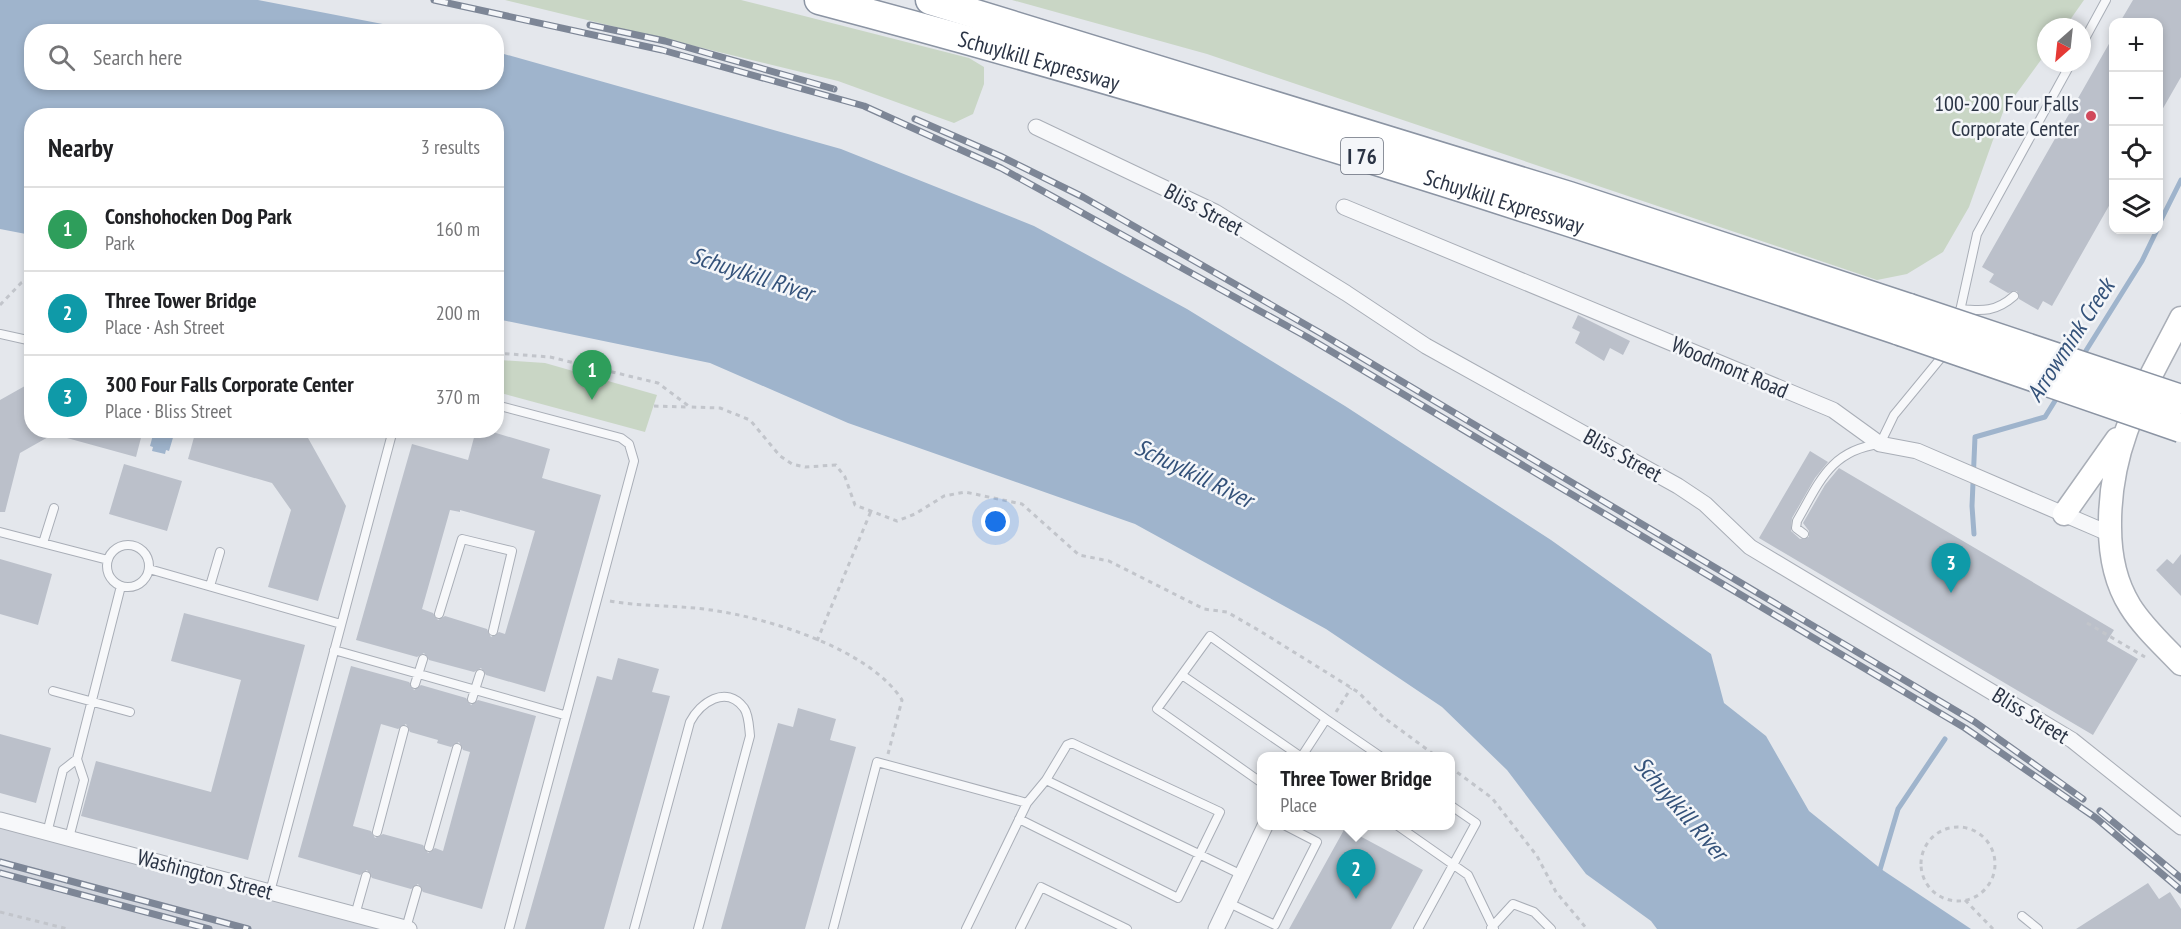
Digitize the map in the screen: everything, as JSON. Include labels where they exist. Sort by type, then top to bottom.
[{"type":"highway","name":"Schuylkill Expressway","points":[[819,0],[1017,52],[1568,220],[2181,399]]},
{"type":"highway","name":"Schuylkill Expressway","points":[[930,0],[1569,195],[1904,319],[2181,428]]},
{"type":"main road","points":[[2064,514],[2128,423],[2181,318]]},
{"type":"main road","points":[[2128,423],[2111,487],[2110,534],[2115,572],[2129,605],[2181,664]]},
{"type":"street","name":"Bliss Street","points":[[1036,127],[1215,212],[1356,299],[1425,346],[1684,490],[1705,504],[1741,541],[1776,556],[2043,721],[2109,767],[2181,827]]},
{"type":"street","name":"Woodmont Road","points":[[1344,207],[1833,411],[1880,444],[1905,447],[2110,534]]},
{"type":"street","name":"Washington Street","points":[[0,820],[408,929]]},
{"type":"street","points":[[1216,929],[1264,830]]},
{"type":"lane","points":[[2091,28],[2106,0]]},
{"type":"lane","points":[[1804,534],[1796,528],[1797,521],[1832,464],[1848,453],[1880,444],[1894,415],[1944,355],[1956,329],[1977,234],[2067,72]]},
{"type":"lane","points":[[1960,309],[1989,311],[2001,307],[2014,296]]},
{"type":"lane","points":[[0,334],[24,339]]},
{"type":"lane","points":[[504,407],[621,438],[629,444],[634,460],[564,715],[509,929]]},
{"type":"lane","points":[[270,892],[391,438]]},
{"type":"lane","points":[[43,543],[54,508]]},
{"type":"lane","points":[[0,532],[108,560]]},
{"type":"lane","points":[[439,614],[462,538],[512,551],[493,631]]},
{"type":"lane","points":[[130,545],[142,551],[149,562],[149,569],[139,584],[121,586],[111,578],[108,560],[116,549],[130,545]]},
{"type":"lane","points":[[210,586],[220,552]]},
{"type":"lane","points":[[149,569],[341,624]]},
{"type":"lane","points":[[69,838],[84,780],[77,759],[121,586]]},
{"type":"lane","points":[[1257,780],[1157,710],[1210,636],[1374,752]]},
{"type":"lane","points":[[334,650],[564,715]]},
{"type":"lane","points":[[415,684],[423,659]]},
{"type":"lane","points":[[472,699],[480,674]]},
{"type":"lane","points":[[1182,675],[1295,752]]},
{"type":"lane","points":[[53,691],[130,712]]},
{"type":"lane","points":[[634,929],[690,722],[703,703],[716,697],[733,698],[744,708],[750,736],[698,929]]},
{"type":"lane","points":[[1304,752],[1326,719]]},
{"type":"lane","points":[[377,832],[404,730]]},
{"type":"lane","points":[[966,929],[1019,819],[1027,803],[1046,780],[1067,745],[1072,743],[1220,812],[1178,898],[1019,819]]},
{"type":"lane","points":[[429,847],[457,748]]},
{"type":"lane","points":[[47,832],[63,770],[77,759]]},
{"type":"lane","points":[[833,929],[878,762],[1027,803]]},
{"type":"lane","points":[[1046,780],[1242,875]]},
{"type":"lane","points":[[1418,929],[1476,823],[1455,808]]},
{"type":"lane","points":[[1229,903],[1275,925],[1317,842],[1295,830]]},
{"type":"lane","points":[[1405,830],[1468,875],[1492,928],[1513,904],[1534,912],[1551,929]]},
{"type":"lane","points":[[355,915],[366,876]]},
{"type":"lane","points":[[1020,929],[1041,887],[1127,929]]},
{"type":"lane","points":[[408,929],[417,890]]},
{"type":"lane","points":[[2022,916],[2037,929]]},
{"type":"path","points":[[0,305],[24,282]]},
{"type":"path","points":[[504,354],[550,357],[658,383],[690,407]]},
{"type":"path","points":[[654,406],[720,408],[750,420],[780,456],[792,464],[836,465],[845,477],[855,505],[897,521],[915,514],[944,496],[965,492],[1022,504],[1079,555],[1109,561],[1204,609],[1227,612],[1351,688],[1383,717],[1431,752]]},
{"type":"path","points":[[818,641],[871,511]]},
{"type":"path","points":[[610,602],[636,606],[712,610],[775,625],[856,658],[884,677],[903,700],[885,764]]},
{"type":"path","points":[[2087,623],[2144,657]]},
{"type":"path","points":[[1343,700],[1351,688]]},
{"type":"path","points":[[1455,771],[1492,798],[1537,855],[1556,892],[1587,929]]},
{"type":"path","points":[[1955,827],[1965,828],[1983,837],[1994,854],[1994,874],[1990,883],[1975,897],[1965,900],[1955,901],[1937,894],[1925,879],[1922,869],[1924,850],[1929,841],[1936,834],[1955,827]]},
{"type":"path","points":[[1965,900],[1993,929]]},
{"type":"path","points":[[0,912],[68,929]]},
{"type":"shaded area","points":[[0,820],[409,929],[0,929]]},
{"type":"green space","points":[[505,0],[741,0],[969,58],[984,67],[984,84],[973,114],[954,123],[838,81]]},
{"type":"green space","points":[[1012,0],[2084,0],[2071,18],[2037,18],[2037,65],[2003,112],[1969,207],[1943,252],[1907,274],[1877,280],[1207,54]]},
{"type":"green space","points":[[504,360],[545,363],[657,395],[645,432],[504,394]]},
{"type":"water","name":"Schuylkill River","points":[[0,0],[258,0],[383,24],[24,24],[24,90],[504,90],[504,54],[841,149],[1034,226],[1187,309],[1345,406],[1551,540],[1711,654],[1724,703],[1766,736],[1809,811],[1881,869],[1971,929],[1657,929],[1651,921],[1586,874],[1507,770],[1442,707],[1326,629],[1135,524],[848,423],[710,363],[504,320],[504,108],[24,108],[24,234],[0,229]]},
{"type":"water","points":[[152,438],[173,438],[169,451],[166,450],[165,454],[152,451],[153,447],[150,446]]},
{"type":"building","points":[[2133,0],[2181,0],[2181,77],[2163,108],[2163,18],[2122,18]]},
{"type":"building","name":"100-200 Four Falls Corporate Center","points":[[2109,44],[2109,206],[2052,306],[2043,301],[2038,310],[2019,299],[2017,291],[2008,293],[1989,282],[1994,274],[1982,267]]},
{"type":"building","points":[[1578,315],[1630,341],[1623,355],[1610,348],[1604,361],[1575,343],[1580,332],[1572,328]]},
{"type":"building","points":[[24,386],[24,438],[46,438],[20,453],[5,512],[0,512],[0,400]]},
{"type":"building","points":[[504,435],[550,449],[542,478],[601,495],[545,692],[486,675],[481,668],[474,672],[429,660],[424,653],[417,657],[356,640],[412,444],[468,460],[474,438],[504,438]],"holes":[[[450,510],[460,512],[460,510],[535,531],[505,634],[499,632],[491,637],[487,629],[445,616],[438,620],[433,613],[422,609]]]},
{"type":"building","points":[[67,438],[141,438],[136,457]]},
{"type":"building","points":[[194,438],[308,438],[346,506],[318,601],[268,587],[291,510],[272,483],[188,459]]},
{"type":"building","points":[[1810,451],[1828,462],[1815,478],[1792,518],[1791,531],[1800,539],[1809,537],[1809,531],[1803,523],[1825,485],[1839,468],[2114,630],[2107,641],[2138,659],[2093,735],[1759,538]]},
{"type":"building","points":[[124,464],[182,481],[167,531],[109,514]]},
{"type":"building","points":[[2181,554],[2181,596],[2156,570],[2167,559],[2173,564]]},
{"type":"building","points":[[0,559],[52,574],[38,625],[0,614]]},
{"type":"building","points":[[184,613],[305,645],[248,860],[81,816],[96,761],[211,792],[241,680],[171,661]]},
{"type":"building","points":[[618,658],[659,669],[652,692],[670,696],[604,929],[525,929],[597,676],[612,680]]},
{"type":"building","points":[[351,666],[409,682],[414,690],[421,685],[466,698],[471,705],[478,700],[536,716],[482,909],[423,892],[418,884],[411,889],[372,878],[367,870],[360,875],[298,857]],"holes":[[[381,724],[398,729],[406,724],[410,732],[438,740],[437,743],[451,747],[459,742],[463,750],[470,752],[443,851],[435,848],[428,853],[423,845],[383,834],[375,838],[371,831],[353,826]]]},
{"type":"building","points":[[798,708],[836,719],[830,740],[856,747],[805,929],[721,929],[778,723],[793,727]]},
{"type":"building","points":[[0,734],[51,748],[36,803],[0,793]]},
{"type":"building","points":[[1344,830],[1349,830],[1423,870],[1391,929],[1289,929]]},
{"type":"building","points":[[2148,883],[2159,899],[2170,892],[2181,909],[2181,929],[2076,929]]},
{"type":"waterway","name":"Arrowmink Creek","points":[[2163,216],[2181,180]]},
{"type":"waterway","name":"Arrowmink Creek","points":[[2082,357],[2142,261],[2155,234]]},
{"type":"waterway","name":"Arrowmink Creek","points":[[1974,534],[1972,506],[1975,437],[2045,417],[2058,396]]},
{"type":"waterway","name":"Arrowmink Creek","points":[[1879,873],[1898,809],[1945,739]]},
{"type":"railway","points":[[434,0],[662,50],[864,106],[1001,168],[1307,337],[1965,728],[2096,818],[2181,890]]},
{"type":"railway","points":[[590,25],[665,41],[834,89]]},
{"type":"railway","points":[[915,119],[1000,156],[1083,197],[1322,334],[1975,722],[2083,799]]},
{"type":"railway","points":[[2100,811],[2181,878]]},
{"type":"railway","points":[[0,862],[248,929]]},
{"type":"railway","points":[[0,873],[209,929]]},
{"type":"place","name":"100-200 Four Falls Corporate Center","points":[[2091,116]]},
{"type":"place","name":"Conshohocken Dog Park","points":[[592,400]]},
{"type":"place","name":"300 Four Falls Corporate Center","points":[[1951,593]]},
{"type":"place","name":"Three Tower Bridge","points":[[1356,899]]}]
